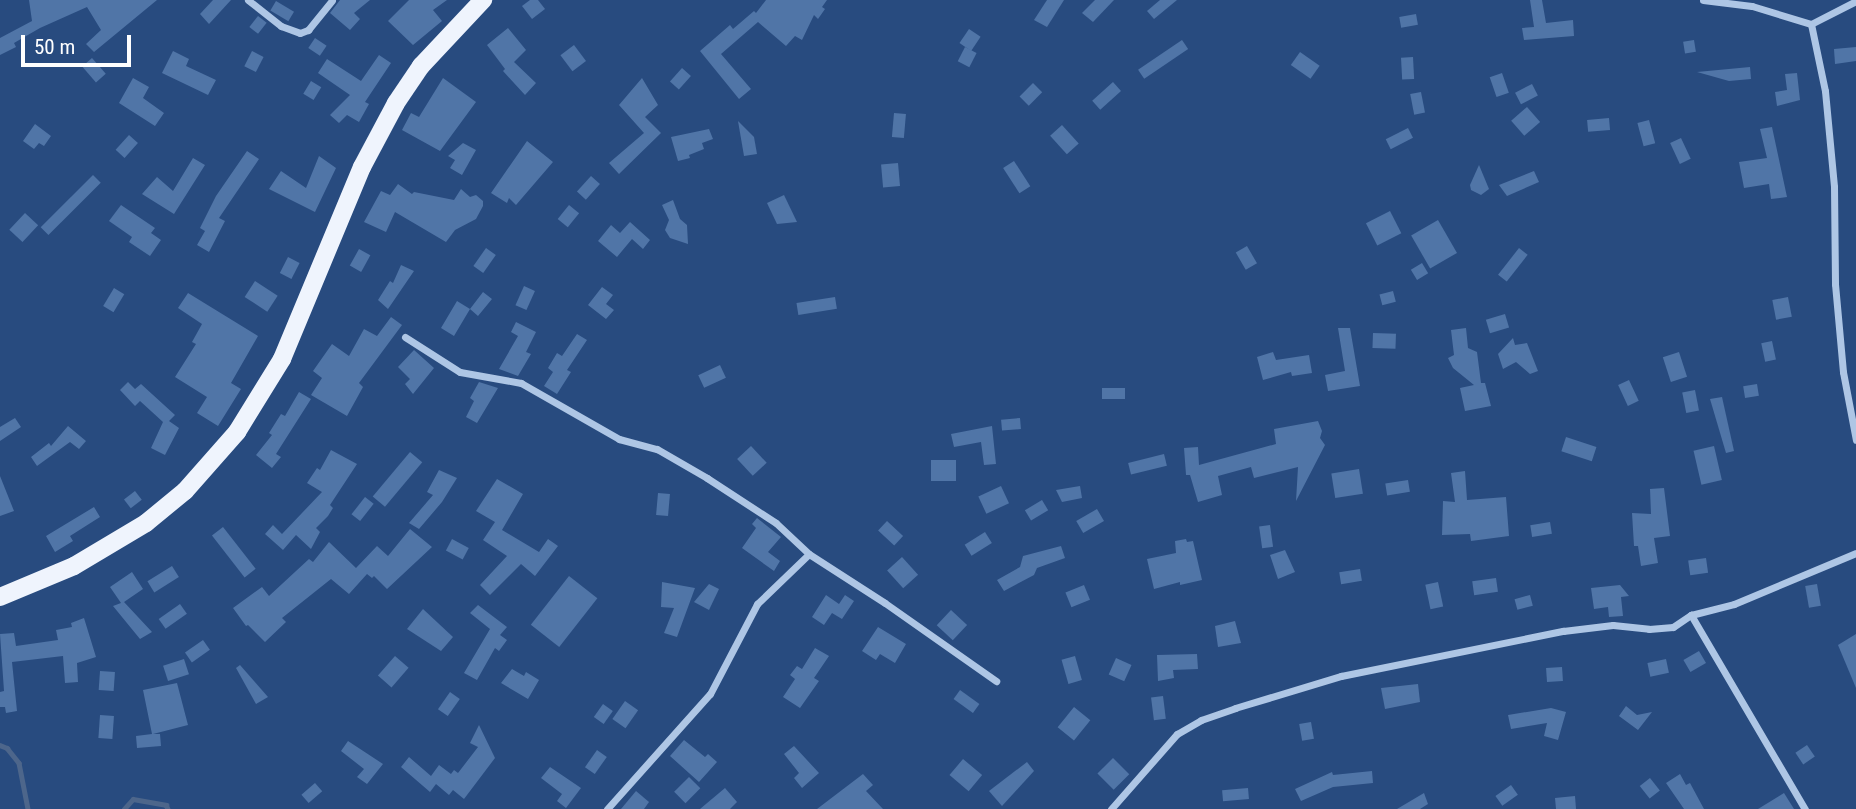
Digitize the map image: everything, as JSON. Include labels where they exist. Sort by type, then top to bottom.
[{"type":"main road","points":[[0,597],[74,566],[146,523],[185,491],[237,432],[282,359],[362,167],[396,103],[421,66],[483,0]]},
{"type":"street","points":[[248,0],[281,26],[300,33],[308,30],[332,0]]},
{"type":"street","points":[[1703,0],[1752,6],[1811,24],[1856,1]]},
{"type":"street","points":[[1811,24],[1825,91],[1834,187],[1836,296],[1843,372],[1856,440]]},
{"type":"street","points":[[404,337],[460,372],[521,383],[619,439],[657,449],[776,523],[809,554],[886,603],[996,681]]},
{"type":"street","points":[[1111,809],[1177,734],[1201,720],[1235,708],[1341,677],[1479,646],[1614,625],[1649,629],[1674,627],[1691,615],[1734,604],[1856,553]]},
{"type":"street","points":[[607,809],[710,694],[757,604],[809,554]]},
{"type":"street","points":[[1691,615],[1805,809]]},
{"type":"building","points":[[29,0],[157,0],[94,52],[86,44],[101,30],[87,7],[40,28],[14,43],[16,47],[0,55],[0,38],[32,21]]},
{"type":"building","points":[[213,0],[231,0],[209,24],[200,14]]},
{"type":"building","points":[[340,0],[370,0],[354,13],[360,19],[350,30],[330,13]]},
{"type":"building","points":[[409,0],[447,0],[433,10],[442,21],[413,45],[388,21]]},
{"type":"building","points":[[530,0],[538,0],[545,9],[532,19],[522,6]]},
{"type":"building","points":[[766,0],[827,0],[818,19],[814,15],[802,40],[795,36],[786,46],[758,22],[721,54],[751,89],[739,99],[700,51],[730,25],[733,29],[754,11],[756,13]]},
{"type":"building","points":[[1047,0],[1064,0],[1047,27],[1034,20]]},
{"type":"building","points":[[1095,0],[1114,0],[1093,22],[1082,13]]},
{"type":"building","points":[[1160,0],[1177,0],[1154,19],[1147,11]]},
{"type":"building","points":[[1530,0],[1542,0],[1546,23],[1573,20],[1574,36],[1524,40],[1522,28],[1534,27]]},
{"type":"building","points":[[276,1],[294,12],[288,21],[270,10]]},
{"type":"building","points":[[1416,14],[1418,25],[1401,28],[1399,17]]},
{"type":"building","points":[[258,16],[267,23],[258,34],[249,27]]},
{"type":"building","points":[[508,28],[526,50],[514,62],[536,83],[525,95],[503,71],[505,69],[487,45]]},
{"type":"building","points":[[969,29],[981,37],[971,51],[959,43]]},
{"type":"building","points":[[315,38],[327,46],[320,56],[308,48]]},
{"type":"building","points":[[1182,40],[1188,49],[1144,79],[1138,70]]},
{"type":"building","points":[[1694,40],[1696,52],[1685,54],[1683,42]]},
{"type":"building","points":[[574,45],[586,61],[572,71],[560,55]]},
{"type":"building","points":[[965,47],[977,53],[969,67],[958,61]]},
{"type":"building","points":[[1856,47],[1856,61],[1835,64],[1834,49]]},
{"type":"building","points":[[173,51],[189,59],[186,66],[216,80],[208,95],[162,73]]},
{"type":"building","points":[[252,51],[264,57],[256,72],[244,66]]},
{"type":"building","points":[[1300,52],[1320,66],[1310,79],[1291,65]]},
{"type":"building","points":[[379,55],[391,63],[365,102],[369,104],[359,122],[347,115],[339,123],[330,115],[350,95],[318,73],[327,59],[361,81]]},
{"type":"building","points":[[1413,57],[1414,79],[1402,80],[1401,58]]},
{"type":"building","points":[[92,58],[106,74],[96,82],[82,67]]},
{"type":"building","points":[[1750,67],[1751,79],[1729,81],[1697,72]]},
{"type":"building","points":[[682,68],[691,76],[679,89],[670,81]]},
{"type":"building","points":[[1502,73],[1509,93],[1497,97],[1490,77]]},
{"type":"building","points":[[1797,73],[1800,100],[1777,106],[1775,92],[1787,90],[1785,74]]},
{"type":"building","points":[[133,78],[149,87],[143,98],[164,113],[155,126],[119,103]]},
{"type":"building","points":[[443,78],[476,102],[440,151],[402,130],[411,113],[419,117]]},
{"type":"building","points":[[642,78],[658,105],[645,117],[661,133],[619,174],[609,163],[644,133],[619,105]]},
{"type":"building","points":[[311,81],[321,87],[314,100],[303,94]]},
{"type":"building","points":[[1113,82],[1121,91],[1100,110],[1092,101]]},
{"type":"building","points":[[1033,83],[1042,92],[1029,106],[1020,96]]},
{"type":"building","points":[[1532,84],[1538,96],[1521,104],[1515,93]]},
{"type":"building","points":[[1421,92],[1425,113],[1414,115],[1410,94]]},
{"type":"building","points":[[1527,107],[1540,122],[1524,136],[1511,121]]},
{"type":"building","points":[[894,113],[906,114],[904,138],[892,137]]},
{"type":"building","points":[[1609,118],[1610,130],[1588,132],[1587,120]]},
{"type":"building","points":[[1649,120],[1655,143],[1644,146],[1637,123]]},
{"type":"building","points":[[738,121],[754,137],[757,154],[744,156]]},
{"type":"building","points":[[35,124],[51,136],[44,146],[39,143],[34,149],[23,141]]},
{"type":"building","points":[[1062,125],[1079,144],[1067,154],[1050,136]]},
{"type":"building","points":[[1772,127],[1787,197],[1771,199],[1769,184],[1744,188],[1739,162],[1767,158],[1760,129]]},
{"type":"building","points":[[1408,128],[1413,138],[1391,149],[1386,139]]},
{"type":"building","points":[[709,129],[713,139],[702,143],[704,149],[689,155],[690,158],[678,161],[671,137]]},
{"type":"building","points":[[129,135],[138,143],[125,158],[116,150]]},
{"type":"building","points":[[1681,138],[1691,159],[1680,164],[1670,143]]},
{"type":"building","points":[[527,141],[553,162],[516,205],[509,198],[507,203],[491,193]]},
{"type":"building","points":[[463,143],[476,150],[462,175],[450,168],[455,160],[448,156]]},
{"type":"building","points":[[247,151],[259,159],[219,218],[225,221],[209,252],[197,245],[205,231],[200,228],[216,196]]},
{"type":"building","points":[[319,156],[336,168],[315,212],[269,189],[281,171],[306,188]]},
{"type":"building","points":[[193,158],[205,165],[174,214],[142,194],[157,177],[173,191]]},
{"type":"building","points":[[1014,161],[1030,186],[1019,193],[1003,168]]},
{"type":"building","points":[[898,163],[900,186],[883,187],[881,164]]},
{"type":"building","points":[[1479,165],[1489,189],[1481,195],[1471,190],[1470,185]]},
{"type":"building","points":[[1534,171],[1539,182],[1507,196],[1499,185]]},
{"type":"building","points":[[93,175],[101,183],[48,235],[41,227]]},
{"type":"building","points":[[591,176],[600,184],[586,200],[577,192]]},
{"type":"building","points":[[398,184],[412,194],[414,192],[454,200],[461,189],[470,197],[476,195],[483,201],[483,206],[476,219],[455,230],[446,242],[395,212],[386,232],[364,222],[381,191],[390,195]]},
{"type":"building","points":[[784,195],[797,222],[777,224],[767,203]]},
{"type":"building","points":[[673,200],[680,219],[687,225],[688,244],[670,238],[665,230],[669,220],[662,205]]},
{"type":"building","points":[[121,205],[155,228],[151,233],[161,240],[150,256],[129,242],[132,237],[109,221]]},
{"type":"building","points":[[569,205],[579,213],[568,227],[558,219]]},
{"type":"building","points":[[1390,211],[1401,233],[1377,246],[1366,223]]},
{"type":"building","points":[[25,213],[38,225],[22,242],[9,230]]},
{"type":"building","points":[[1438,220],[1457,253],[1430,268],[1411,236]]},
{"type":"building","points":[[630,222],[650,240],[643,249],[632,239],[617,257],[598,241],[611,225],[620,233]]},
{"type":"building","points":[[1247,246],[1257,263],[1246,270],[1236,252]]},
{"type":"building","points":[[486,248],[496,255],[483,273],[473,266]]},
{"type":"building","points":[[1519,248],[1528,255],[1507,282],[1498,275]]},
{"type":"building","points":[[359,249],[370,255],[361,272],[350,266]]},
{"type":"building","points":[[288,257],[300,263],[291,279],[280,273]]},
{"type":"building","points":[[1422,263],[1428,273],[1417,280],[1411,270]]},
{"type":"building","points":[[401,265],[414,271],[388,309],[378,300],[390,281],[393,283]]},
{"type":"building","points":[[255,281],[278,296],[267,312],[245,297]]},
{"type":"building","points":[[524,286],[535,291],[526,310],[515,305]]},
{"type":"building","points":[[602,287],[613,295],[606,304],[614,310],[606,319],[588,305]]},
{"type":"building","points":[[114,288],[124,294],[113,312],[103,306]]},
{"type":"building","points":[[1393,291],[1396,302],[1382,305],[1379,295]]},
{"type":"building","points":[[483,292],[492,299],[478,316],[470,309]]},
{"type":"building","points":[[188,293],[258,336],[231,383],[241,389],[218,426],[197,413],[207,397],[175,377],[196,344],[192,342],[202,324],[178,308]]},
{"type":"building","points":[[835,297],[837,309],[798,315],[796,303]]},
{"type":"building","points":[[1788,297],[1792,317],[1776,320],[1772,300]]},
{"type":"building","points":[[457,301],[470,309],[454,336],[441,328]]},
{"type":"building","points":[[1505,314],[1509,327],[1490,333],[1486,320]]},
{"type":"building","points":[[391,317],[402,325],[359,383],[363,387],[347,416],[311,395],[322,378],[313,371],[332,344],[349,356],[364,329],[377,336]]},
{"type":"building","points":[[516,322],[536,332],[526,352],[531,354],[518,376],[499,369],[518,336],[511,332]]},
{"type":"building","points":[[1338,328],[1350,328],[1360,386],[1328,391],[1325,375],[1345,371]]},
{"type":"building","points":[[1466,328],[1468,348],[1477,352],[1481,383],[1485,383],[1491,406],[1465,411],[1460,388],[1474,385],[1453,368],[1448,358],[1454,355],[1451,330]]},
{"type":"building","points":[[1373,333],[1396,334],[1395,349],[1372,348]]},
{"type":"building","points":[[577,334],[587,340],[567,370],[571,372],[557,394],[544,386],[553,372],[548,368],[557,353],[562,356]]},
{"type":"building","points":[[1513,338],[1515,345],[1527,343],[1538,371],[1530,374],[1516,362],[1503,369],[1498,354]]},
{"type":"building","points":[[1772,341],[1776,360],[1765,362],[1761,343]]},
{"type":"building","points":[[414,350],[434,368],[413,394],[405,384],[410,379],[398,367]]},
{"type":"building","points":[[1273,352],[1276,360],[1309,355],[1312,373],[1292,376],[1291,372],[1263,380],[1257,357]]},
{"type":"building","points":[[1679,352],[1687,377],[1671,382],[1663,357]]},
{"type":"building","points":[[720,365],[726,378],[704,388],[698,375]]},
{"type":"building","points":[[1629,380],[1639,401],[1628,406],[1618,385]]},
{"type":"building","points":[[128,382],[135,389],[141,384],[175,415],[169,421],[179,428],[165,455],[151,448],[163,422],[140,401],[135,406],[120,390]]},
{"type":"building","points":[[479,382],[498,388],[477,423],[466,417],[474,401],[470,398]]},
{"type":"building","points":[[1757,384],[1759,396],[1745,398],[1743,386]]},
{"type":"building","points":[[1102,388],[1125,388],[1125,399],[1102,399]]},
{"type":"building","points":[[1695,390],[1699,411],[1686,413],[1682,392]]},
{"type":"building","points":[[299,392],[311,399],[276,454],[281,457],[272,468],[256,455],[272,435],[269,433],[281,414],[285,416]]},
{"type":"building","points":[[1722,397],[1734,451],[1726,453],[1710,399]]},
{"type":"building","points":[[15,418],[21,427],[0,441],[0,427]]},
{"type":"building","points":[[1020,418],[1021,429],[1002,431],[1001,420]]},
{"type":"building","points":[[1318,421],[1322,431],[1320,438],[1325,445],[1296,501],[1298,467],[1254,478],[1251,467],[1218,476],[1222,495],[1198,502],[1190,475],[1186,475],[1184,448],[1198,447],[1199,465],[1276,444],[1274,429]]},
{"type":"building","points":[[68,426],[86,441],[79,449],[70,442],[37,466],[31,457],[49,443],[51,446]]},
{"type":"building","points":[[992,426],[996,464],[984,465],[981,442],[954,447],[951,434]]},
{"type":"building","points":[[1566,437],[1596,447],[1592,461],[1561,451]]},
{"type":"building","points":[[751,446],[767,463],[753,476],[737,459]]},
{"type":"building","points":[[1714,446],[1722,480],[1701,485],[1694,451]]},
{"type":"building","points":[[331,450],[357,464],[330,505],[333,508],[328,516],[316,528],[320,532],[311,549],[296,535],[283,550],[265,534],[273,525],[282,534],[322,492],[307,483],[317,468],[320,470]]},
{"type":"building","points":[[410,452],[422,462],[385,507],[373,496]]},
{"type":"building","points":[[1164,454],[1167,466],[1131,475],[1128,463]]},
{"type":"building","points":[[931,460],[956,460],[956,481],[931,481]]},
{"type":"building","points":[[1359,469],[1363,494],[1335,498],[1331,473]]},
{"type":"building","points":[[439,470],[457,478],[442,502],[419,529],[409,523],[433,495],[427,492]]},
{"type":"building","points":[[1465,471],[1467,500],[1506,497],[1509,536],[1471,541],[1470,534],[1442,535],[1443,501],[1455,502],[1451,473]]},
{"type":"building","points":[[0,476],[14,511],[0,516]]},
{"type":"building","points":[[497,479],[523,494],[502,530],[539,552],[548,539],[558,546],[535,576],[521,564],[490,595],[480,585],[507,556],[483,540],[495,522],[476,511]]},
{"type":"building","points":[[1408,480],[1410,492],[1387,495],[1385,484]]},
{"type":"building","points":[[1001,486],[1009,503],[986,514],[978,497]]},
{"type":"building","points":[[1080,486],[1082,498],[1062,502],[1056,490]]},
{"type":"building","points":[[1664,488],[1670,536],[1654,538],[1658,563],[1641,566],[1638,546],[1634,546],[1632,513],[1651,514],[1650,489]]},
{"type":"building","points":[[135,491],[142,500],[131,508],[124,500]]},
{"type":"building","points":[[658,493],[670,494],[668,516],[656,515]]},
{"type":"building","points":[[365,497],[374,504],[360,521],[351,514]]},
{"type":"building","points":[[1042,500],[1048,510],[1031,521],[1025,510]]},
{"type":"building","points":[[94,507],[100,517],[70,536],[73,541],[55,552],[46,536]]},
{"type":"building","points":[[1097,509],[1104,521],[1083,533],[1076,521]]},
{"type":"building","points":[[757,518],[781,537],[768,552],[780,561],[774,571],[742,548],[756,528],[752,524]]},
{"type":"building","points":[[887,521],[903,536],[894,546],[878,531]]},
{"type":"building","points":[[1550,522],[1552,534],[1532,537],[1530,525]]},
{"type":"building","points":[[1270,525],[1273,547],[1262,548],[1259,527]]},
{"type":"building","points":[[223,527],[256,569],[245,577],[212,536]]},
{"type":"building","points":[[410,529],[432,547],[387,589],[374,576],[372,578],[367,574],[349,594],[331,579],[282,618],[286,622],[265,642],[246,626],[233,608],[262,587],[269,596],[309,559],[313,562],[329,542],[356,568],[377,546],[388,556]]},
{"type":"building","points":[[985,532],[992,543],[972,556],[965,545]]},
{"type":"building","points":[[452,539],[469,548],[463,559],[446,550]]},
{"type":"building","points":[[1186,539],[1187,542],[1193,541],[1202,580],[1154,589],[1147,559],[1176,553],[1175,541]]},
{"type":"building","points":[[1061,546],[1065,558],[1037,568],[1034,575],[1004,591],[997,580],[1020,567],[1023,556]]},
{"type":"building","points":[[1285,550],[1295,572],[1278,579],[1270,555]]},
{"type":"building","points":[[902,557],[918,575],[903,588],[887,570]]},
{"type":"building","points":[[1706,558],[1708,573],[1690,575],[1688,561]]},
{"type":"building","points":[[172,566],[179,577],[154,592],[147,581]]},
{"type":"building","points":[[1360,569],[1362,581],[1341,584],[1339,572]]},
{"type":"building","points":[[132,572],[143,589],[124,602],[152,632],[140,639],[113,606],[121,603],[110,587]]},
{"type":"building","points":[[569,576],[597,598],[559,647],[531,625]]},
{"type":"building","points":[[1496,578],[1498,592],[1474,595],[1472,581]]},
{"type":"building","points":[[662,582],[695,588],[677,637],[664,633],[674,608],[661,607]]},
{"type":"building","points":[[1438,582],[1443,606],[1430,609],[1425,585]]},
{"type":"building","points":[[709,584],[719,589],[709,610],[694,602]]},
{"type":"building","points":[[1817,584],[1821,606],[1809,608],[1805,586]]},
{"type":"building","points":[[1084,585],[1090,600],[1071,607],[1065,592]]},
{"type":"building","points":[[1620,585],[1629,596],[1621,597],[1623,616],[1609,617],[1608,607],[1594,609],[1591,588]]},
{"type":"building","points":[[826,595],[839,604],[845,595],[854,601],[842,619],[832,613],[824,625],[812,617]]},
{"type":"building","points":[[1530,595],[1533,606],[1517,610],[1515,599]]},
{"type":"building","points":[[180,604],[187,614],[166,629],[159,619]]},
{"type":"building","points":[[478,605],[507,627],[500,635],[507,640],[499,651],[495,648],[477,680],[464,673],[490,629],[470,613]]},
{"type":"building","points":[[423,609],[453,637],[441,651],[407,629]]},
{"type":"building","points":[[951,610],[967,625],[953,640],[937,625]]},
{"type":"building","points":[[84,618],[96,657],[77,663],[78,682],[65,683],[63,656],[12,662],[17,711],[6,713],[5,707],[0,707],[0,692],[4,691],[0,634],[14,633],[16,646],[58,640],[56,630],[72,627],[71,623]]},
{"type":"building","points":[[1235,621],[1241,643],[1218,647],[1215,626]]},
{"type":"building","points":[[878,627],[906,644],[895,663],[880,654],[876,660],[862,651]]},
{"type":"building","points":[[1856,634],[1856,688],[1838,645]]},
{"type":"building","points":[[203,640],[210,650],[192,662],[185,653]]},
{"type":"building","points":[[815,648],[829,656],[814,678],[819,681],[800,708],[783,697],[795,679],[790,675],[797,666],[802,669]]},
{"type":"building","points":[[1699,651],[1706,663],[1690,672],[1683,660]]},
{"type":"building","points":[[1197,654],[1198,669],[1173,670],[1174,678],[1158,681],[1157,655]]},
{"type":"building","points":[[395,656],[409,668],[392,687],[378,676]]},
{"type":"building","points":[[1075,656],[1082,680],[1068,684],[1062,660]]},
{"type":"building","points":[[1116,658],[1132,665],[1124,681],[1109,674]]},
{"type":"building","points":[[184,659],[189,674],[168,681],[163,666]]},
{"type":"building","points":[[1666,659],[1669,673],[1650,677],[1647,663]]},
{"type":"building","points":[[240,665],[268,697],[256,704],[236,668]]},
{"type":"building","points":[[1562,667],[1563,681],[1547,682],[1546,668]]},
{"type":"building","points":[[512,669],[524,676],[526,672],[539,680],[528,699],[501,683]]},
{"type":"building","points":[[100,671],[115,672],[114,691],[99,690]]},
{"type":"building","points":[[177,683],[188,725],[153,734],[160,734],[161,746],[137,748],[136,736],[152,734],[143,690]]},
{"type":"building","points":[[1418,684],[1420,702],[1385,709],[1381,688]]},
{"type":"building","points":[[960,690],[979,704],[973,713],[954,699]]},
{"type":"building","points":[[450,692],[460,699],[448,716],[438,709]]},
{"type":"building","points":[[1163,696],[1166,719],[1154,720],[1151,697]]},
{"type":"building","points":[[625,701],[638,710],[625,728],[612,719]]},
{"type":"building","points":[[603,704],[613,711],[604,724],[594,717]]},
{"type":"building","points":[[1626,706],[1637,715],[1652,712],[1638,730],[1619,716]]},
{"type":"building","points":[[1074,707],[1090,720],[1074,740],[1058,727]]},
{"type":"building","points":[[1551,708],[1566,712],[1558,740],[1544,736],[1547,723],[1511,729],[1508,715]]},
{"type":"building","points":[[100,715],[114,716],[112,739],[98,738]]},
{"type":"building","points":[[1311,722],[1314,739],[1302,741],[1299,724]]},
{"type":"building","points":[[479,725],[495,758],[464,799],[453,790],[449,795],[436,784],[430,792],[401,767],[409,757],[431,776],[439,765],[451,774],[454,770],[458,773],[478,747],[470,743]]},
{"type":"building","points":[[684,740],[705,757],[708,754],[717,762],[699,782],[670,756]]},
{"type":"building","points":[[348,741],[383,764],[367,784],[357,777],[364,769],[341,751]]},
{"type":"building","points":[[1807,745],[1815,757],[1803,764],[1795,753]]},
{"type":"building","points":[[794,746],[819,773],[802,788],[794,778],[799,773],[784,754]]},
{"type":"building","points":[[597,750],[607,757],[595,774],[585,767]]},
{"type":"building","points":[[1113,758],[1129,774],[1114,790],[1097,774]]},
{"type":"building","points":[[963,759],[982,775],[969,791],[950,775]]},
{"type":"building","points":[[1027,762],[1034,771],[1002,806],[989,791]]},
{"type":"building","points":[[550,767],[581,788],[566,808],[557,801],[562,794],[541,778]]},
{"type":"building","points":[[1372,771],[1373,783],[1333,787],[1301,801],[1295,789],[1332,772],[1333,775]]},
{"type":"building","points":[[863,774],[873,785],[866,791],[883,809],[817,809]]},
{"type":"building","points":[[1680,774],[1686,785],[1690,783],[1704,809],[1684,809],[1666,783]]},
{"type":"building","points":[[689,777],[700,788],[685,803],[674,792]]},
{"type":"building","points":[[1650,778],[1660,791],[1650,799],[1640,786]]},
{"type":"building","points":[[315,783],[322,791],[309,803],[301,795]]},
{"type":"building","points":[[1511,785],[1518,795],[1502,806],[1495,796]]},
{"type":"building","points":[[725,788],[737,802],[730,809],[700,809]]},
{"type":"building","points":[[1248,788],[1249,799],[1223,801],[1222,790]]},
{"type":"building","points":[[636,791],[649,802],[644,809],[621,809]]},
{"type":"building","points":[[1424,793],[1428,804],[1420,809],[1397,809]]},
{"type":"building","points":[[1784,793],[1794,809],[1758,809]]},
{"type":"building","points":[[1575,796],[1576,809],[1556,809],[1555,798]]},
{"type":"waterway","points":[[0,745],[7,748],[19,763],[28,809]]},
{"type":"waterway","points":[[124,809],[133,799],[166,805],[168,809]]}]
